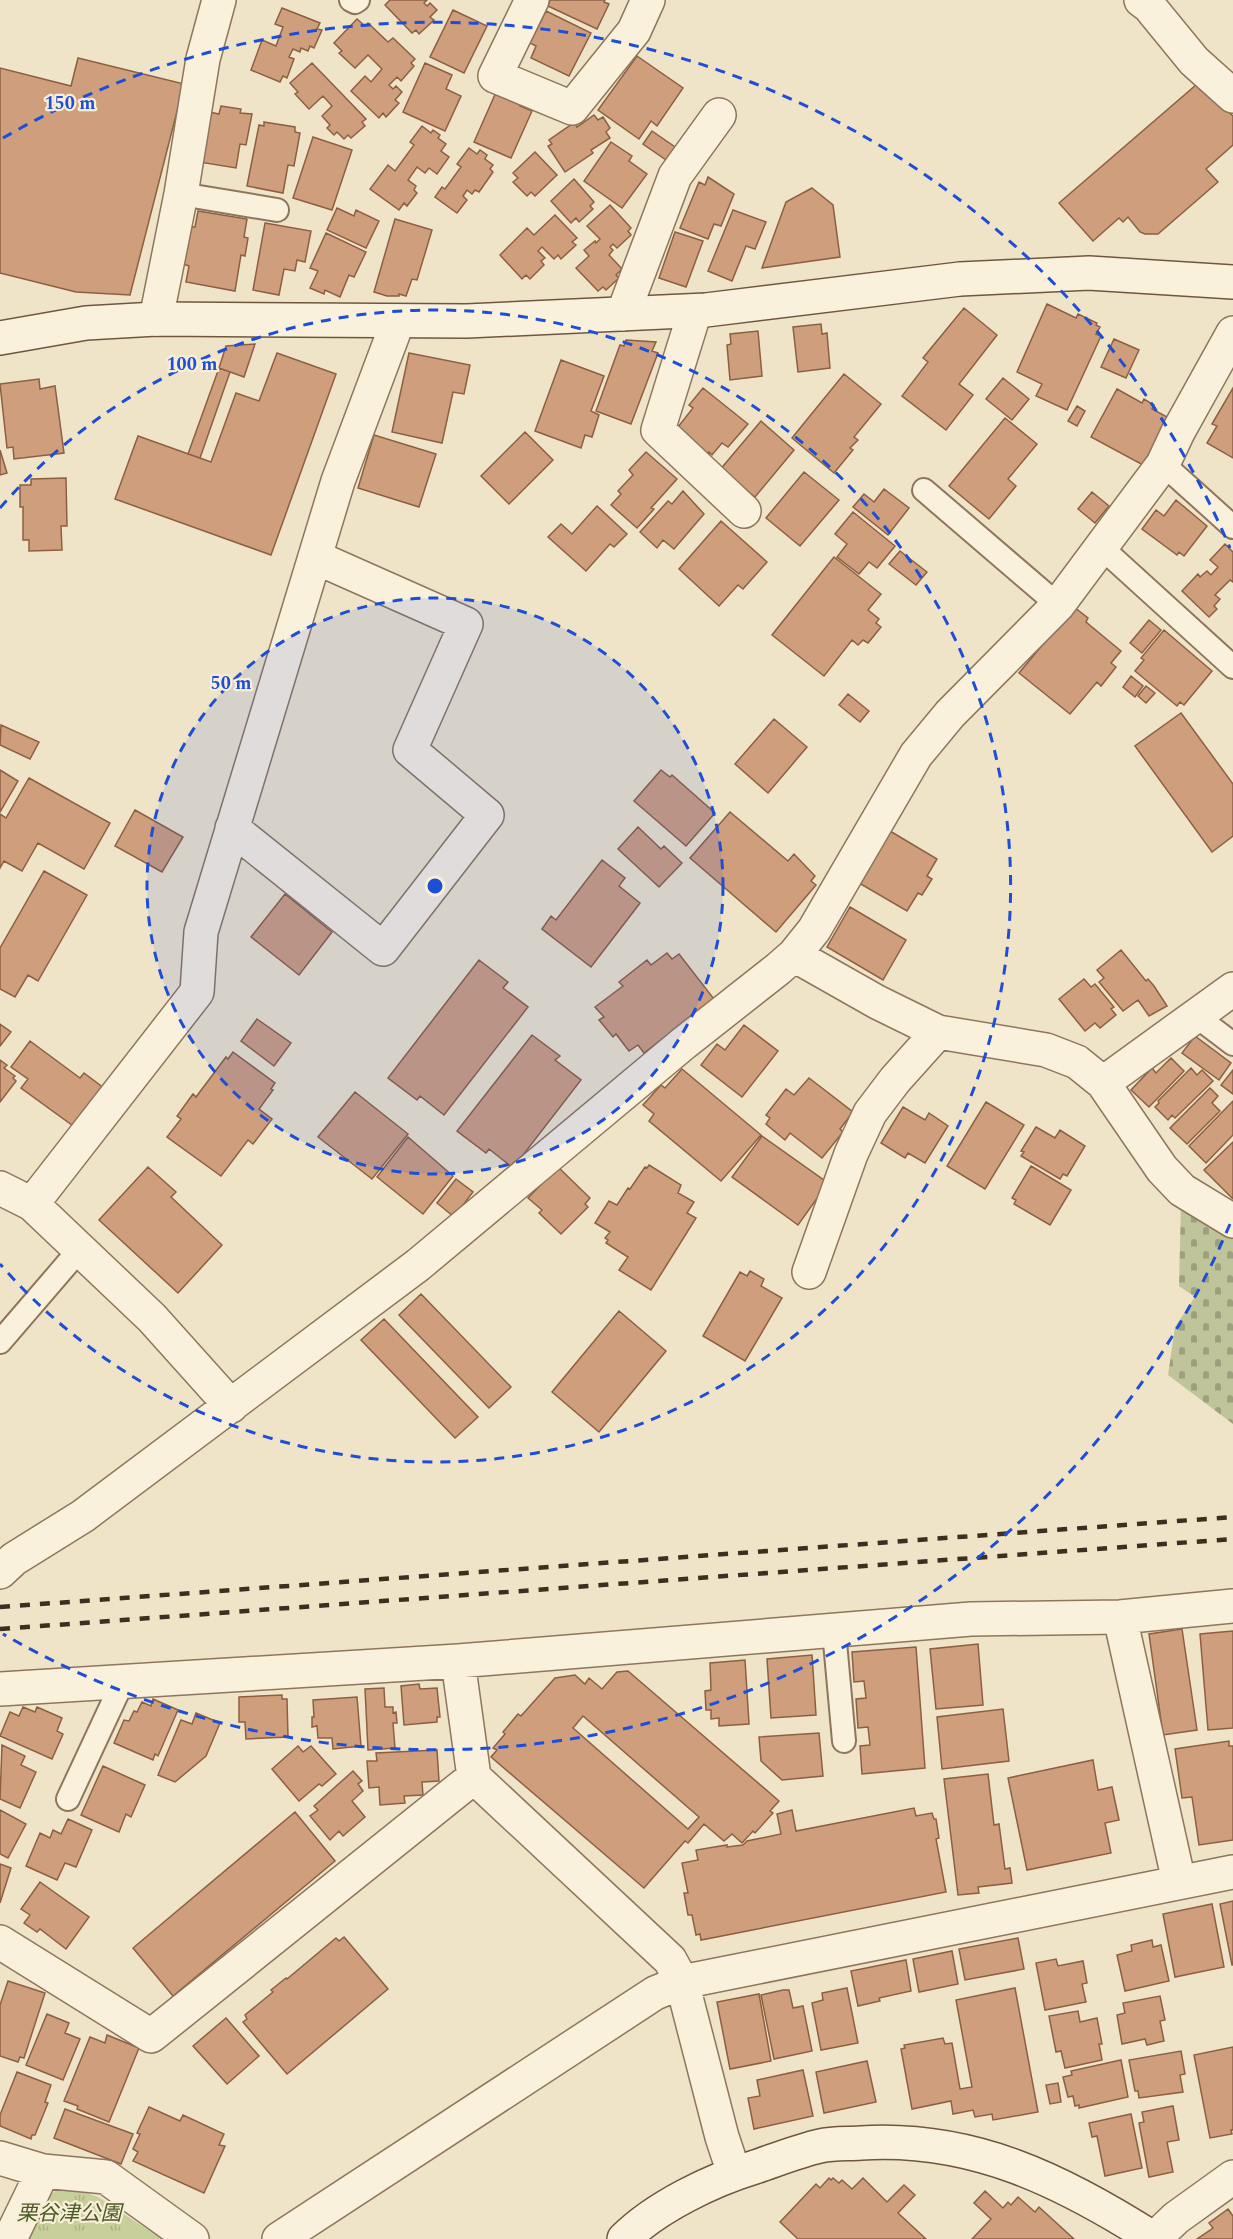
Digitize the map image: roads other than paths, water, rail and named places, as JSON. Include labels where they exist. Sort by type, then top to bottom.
[{"type":"street","points":[[156,319],[203,59],[219,0]]},
{"type":"street","points":[[532,0],[495,76],[572,108],[634,31],[648,0]]},
{"type":"street","points":[[1147,2],[1194,61],[1233,96]]},
{"type":"street","points":[[623,314],[675,176],[719,115]]},
{"type":"street","points":[[0,338],[86,323],[156,319],[466,321],[695,311],[960,279],[1089,273],[1233,282]]},
{"type":"street","points":[[695,311],[658,430],[744,511]]},
{"type":"street","points":[[32,1204],[197,992],[201,932],[232,828],[338,481],[398,321]]},
{"type":"street","points":[[5,1563],[83,1515],[418,1265],[684,1043],[794,955],[814,930],[916,755],[950,714],[1058,605],[1163,464],[1178,432],[1233,333]]},
{"type":"street","points":[[232,828],[383,949],[487,816],[410,750],[465,624],[315,557]]},
{"type":"street","points":[[794,955],[877,1002],[938,1032],[1046,1050],[1077,1062],[1103,1083],[1162,1169],[1182,1190],[1233,1221]]},
{"type":"street","points":[[1103,1083],[1233,989]]},
{"type":"street","points":[[809,1272],[851,1154],[870,1113],[894,1080],[938,1032]]},
{"type":"street","points":[[0,1188],[32,1204],[152,1318],[231,1406]]},
{"type":"street","points":[[0,1689],[458,1661],[971,1619],[1119,1617],[1233,1606]]},
{"type":"street","points":[[1119,1617],[1179,1882]]},
{"type":"street","points":[[458,1661],[474,1777],[670,1960],[682,1982],[722,2137],[734,2174]]},
{"type":"street","points":[[0,1942],[151,2036],[474,1777]]},
{"type":"street","points":[[279,2239],[655,1993],[682,1982],[1233,1872]]},
{"type":"street","points":[[624,2239],[672,2204],[734,2174],[820,2146],[886,2142],[943,2146],[1010,2163],[1067,2187],[1154,2239],[1176,2218],[1233,2177]]},
{"type":"street","points":[[0,2158],[43,2171],[105,2177],[192,2239]]},
{"type":"street","points":[[10,2239],[43,2171]]},
{"type":"lane","points":[[351,0],[355,2],[358,0]]},
{"type":"lane","points":[[180,194],[277,210]]},
{"type":"lane","points":[[1163,464],[1233,527]]},
{"type":"lane","points":[[924,490],[1058,605]]},
{"type":"lane","points":[[1102,548],[1233,667]]},
{"type":"lane","points":[[1196,1016],[1233,1044]]},
{"type":"lane","points":[[0,1342],[80,1250]]},
{"type":"lane","points":[[834,1631],[844,1741]]},
{"type":"lane","points":[[68,1799],[123,1682]]},
{"type":"railway","points":[[0,1607],[1233,1517]]},
{"type":"railway","points":[[0,1629],[1233,1539]]},
{"type":"park label","name":"栗谷津公園","points":[[69,2214]]}]
